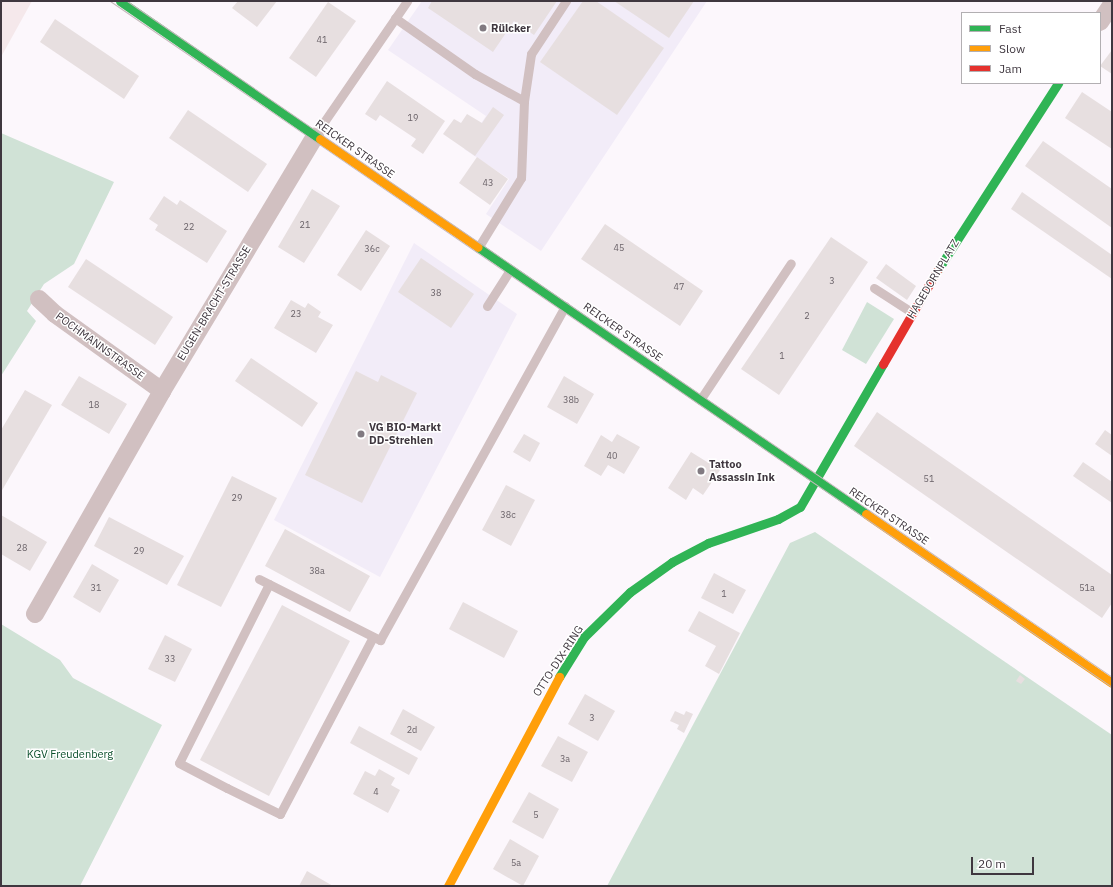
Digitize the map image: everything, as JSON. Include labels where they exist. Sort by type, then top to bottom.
[{"type":"street","name":"REICKER STRASSE","points":[[120,1],[1112,683]]},
{"type":"street","points":[[1101,20],[1112,4]]},
{"type":"street","name":"HAGEDORNPLATZ","points":[[816,480],[969,220],[1057,84]]},
{"type":"street","name":"EUGEN-BRACHT-STRASSE","points":[[35,614],[162,390],[315,136]]},
{"type":"street","name":"POCHMANNSTRASSE","points":[[39,298],[55,314],[162,390]]},
{"type":"street","name":"OTTO-DIX-RING","points":[[448,886],[550,691],[584,637],[630,592],[672,562],[708,543],[778,519],[800,507],[816,480]]},
{"type":"lane","name":"EUGEN-BRACHT-STRASSE","points":[[315,136],[407,1]]},
{"type":"lane","points":[[478,248],[520,178],[524,101],[531,54],[566,1]]},
{"type":"lane","points":[[395,18],[475,74],[524,101]]},
{"type":"lane","points":[[700,400],[791,264]]},
{"type":"lane","points":[[487,306],[510,270]]},
{"type":"lane","points":[[874,288],[913,313]]},
{"type":"lane","points":[[259,579],[380,640],[565,306]]},
{"type":"lane","points":[[269,584],[179,763],[227,788],[280,814],[373,637]]},
{"type":"shaded area","points":[[1,1],[32,1],[1,57]]},
{"type":"shaded area","points":[[422,1],[707,1],[541,251],[486,214],[509,179],[464,149],[486,116],[388,50]]},
{"type":"shaded area","points":[[414,243],[517,314],[380,577],[274,520]]},
{"type":"green space","points":[[1,133],[114,182],[74,264],[44,284],[27,311],[36,321],[1,376]]},
{"type":"green space","points":[[867,302],[894,319],[866,364],[842,350]]},
{"type":"green space","points":[[815,532],[1112,735],[1112,886],[607,886],[790,543]]},
{"type":"green space","name":"KGV Freudenberg","points":[[1,624],[60,660],[73,678],[162,725],[80,886],[1,886]]},
{"type":"building","points":[[238,1],[277,1],[257,27],[232,8]]},
{"type":"building","name":"Rülcker","points":[[432,1],[557,1],[534,35],[514,21],[493,52],[428,8]]},
{"type":"building","points":[[583,1],[596,1],[664,48],[617,115],[540,62]]},
{"type":"building","points":[[614,1],[694,1],[669,38]]},
{"type":"building","points":[[328,2],[356,21],[316,77],[289,58]]},
{"type":"building","points":[[55,19],[139,76],[124,99],[40,42]]},
{"type":"building","points":[[1112,50],[1112,74],[1101,67]]},
{"type":"building","points":[[387,81],[445,121],[423,154],[411,146],[416,139],[380,115],[376,121],[365,114]]},
{"type":"building","points":[[1082,92],[1112,112],[1112,149],[1065,118]]},
{"type":"building","points":[[493,107],[504,115],[475,156],[443,134],[454,119],[461,123],[467,114],[482,123]]},
{"type":"building","points":[[188,110],[267,164],[248,192],[169,138]]},
{"type":"building","points":[[1043,141],[1112,189],[1112,228],[1025,166]]},
{"type":"building","points":[[477,157],[508,179],[490,205],[459,183]]},
{"type":"building","points":[[312,189],[340,206],[304,263],[278,247]]},
{"type":"building","points":[[1022,192],[1112,255],[1112,279],[1011,209]]},
{"type":"building","points":[[164,196],[177,205],[180,200],[227,231],[207,263],[155,230],[158,225],[149,219]]},
{"type":"building","points":[[605,224],[703,291],[680,326],[581,259]]},
{"type":"building","points":[[366,230],[390,246],[361,291],[337,275]]},
{"type":"building","points":[[831,237],[868,262],[779,395],[741,369]]},
{"type":"building","points":[[421,258],[474,294],[451,328],[398,292]]},
{"type":"building","points":[[86,259],[173,317],[155,345],[68,287]]},
{"type":"building","points":[[886,264],[916,286],[907,300],[876,278]]},
{"type":"building","points":[[291,300],[305,308],[308,303],[321,312],[318,317],[333,325],[316,353],[274,328]]},
{"type":"building","points":[[251,358],[318,403],[302,427],[235,381]]},
{"type":"building","name":"VG BIO-Markt DD-Strehlen","points":[[356,371],[378,382],[381,375],[417,393],[362,503],[305,475]]},
{"type":"building","points":[[79,376],[127,404],[109,434],[61,405]]},
{"type":"building","points":[[564,376],[594,394],[577,424],[547,407]]},
{"type":"building","points":[[25,390],[52,405],[1,492],[1,430]]},
{"type":"building","points":[[877,412],[1112,575],[1112,603],[1102,618],[854,446]]},
{"type":"building","points":[[1105,430],[1112,435],[1112,456],[1095,444]]},
{"type":"building","points":[[524,434],[540,443],[530,462],[513,452]]},
{"type":"building","points":[[617,434],[640,447],[624,474],[608,465],[601,476],[584,466],[601,435],[612,442]]},
{"type":"building","points":[[691,452],[720,470],[703,495],[693,488],[686,500],[668,488]]},
{"type":"building","points":[[1083,462],[1112,482],[1112,503],[1073,476]]},
{"type":"building","points":[[232,476],[277,498],[221,607],[177,585]]},
{"type":"building","points":[[506,485],[535,500],[511,546],[482,530]]},
{"type":"building","points":[[1,515],[47,542],[30,571],[1,554]]},
{"type":"building","points":[[109,517],[184,556],[167,585],[94,546]]},
{"type":"building","points":[[285,529],[370,576],[350,612],[265,566]]},
{"type":"building","points":[[92,564],[119,580],[100,613],[73,597]]},
{"type":"building","points":[[714,573],[746,590],[733,614],[701,598]]},
{"type":"building","points":[[463,602],[518,631],[504,658],[449,629]]},
{"type":"building","points":[[282,605],[350,641],[269,796],[200,760]]},
{"type":"building","points":[[699,611],[740,633],[719,674],[705,666],[716,646],[688,631]]},
{"type":"building","points":[[165,635],[192,649],[175,682],[148,669]]},
{"type":"building","points":[[1020,675],[1025,679],[1021,684],[1016,681]]},
{"type":"building","points":[[585,694],[615,711],[598,741],[568,724]]},
{"type":"building","points":[[403,709],[435,727],[421,751],[390,734]]},
{"type":"building","points":[[675,711],[684,715],[686,711],[693,714],[684,733],[677,729],[679,725],[670,721]]},
{"type":"building","points":[[359,726],[418,758],[409,775],[350,743]]},
{"type":"building","points":[[558,736],[588,752],[572,782],[541,766]]},
{"type":"building","points":[[379,769],[395,778],[391,785],[400,790],[388,813],[353,794],[365,771],[375,776]]},
{"type":"building","points":[[529,792],[559,809],[543,839],[512,822]]},
{"type":"building","points":[[510,839],[539,856],[523,886],[493,869]]},
{"type":"building","points":[[307,871],[333,886],[299,886]]},
{"type":"tram line","points":[[110,1],[1112,687]]},
{"type":"tram line","points":[[127,1],[1112,677]]},
{"type":"traffic: fast","points":[[120,1],[320,139]]},
{"type":"traffic: fast","points":[[937,271],[1057,84]]},
{"type":"traffic: fast","points":[[478,247],[866,514]]},
{"type":"traffic: fast","points":[[559,677],[584,637],[630,592],[672,562],[708,543],[778,519],[800,507],[883,364]]},
{"type":"traffic: slow","points":[[320,139],[478,247]]},
{"type":"traffic: slow","points":[[866,514],[1112,683]]},
{"type":"traffic: slow","points":[[448,886],[559,677]]},
{"type":"traffic: jam","points":[[883,364],[937,271]]},
{"type":"place","name":"Rülcker","points":[[483,28]]},
{"type":"place","name":"VG BIO-Markt DD-Strehlen","points":[[361,434]]},
{"type":"place","name":"Tattoo Assassin Ink","points":[[701,471]]}]
